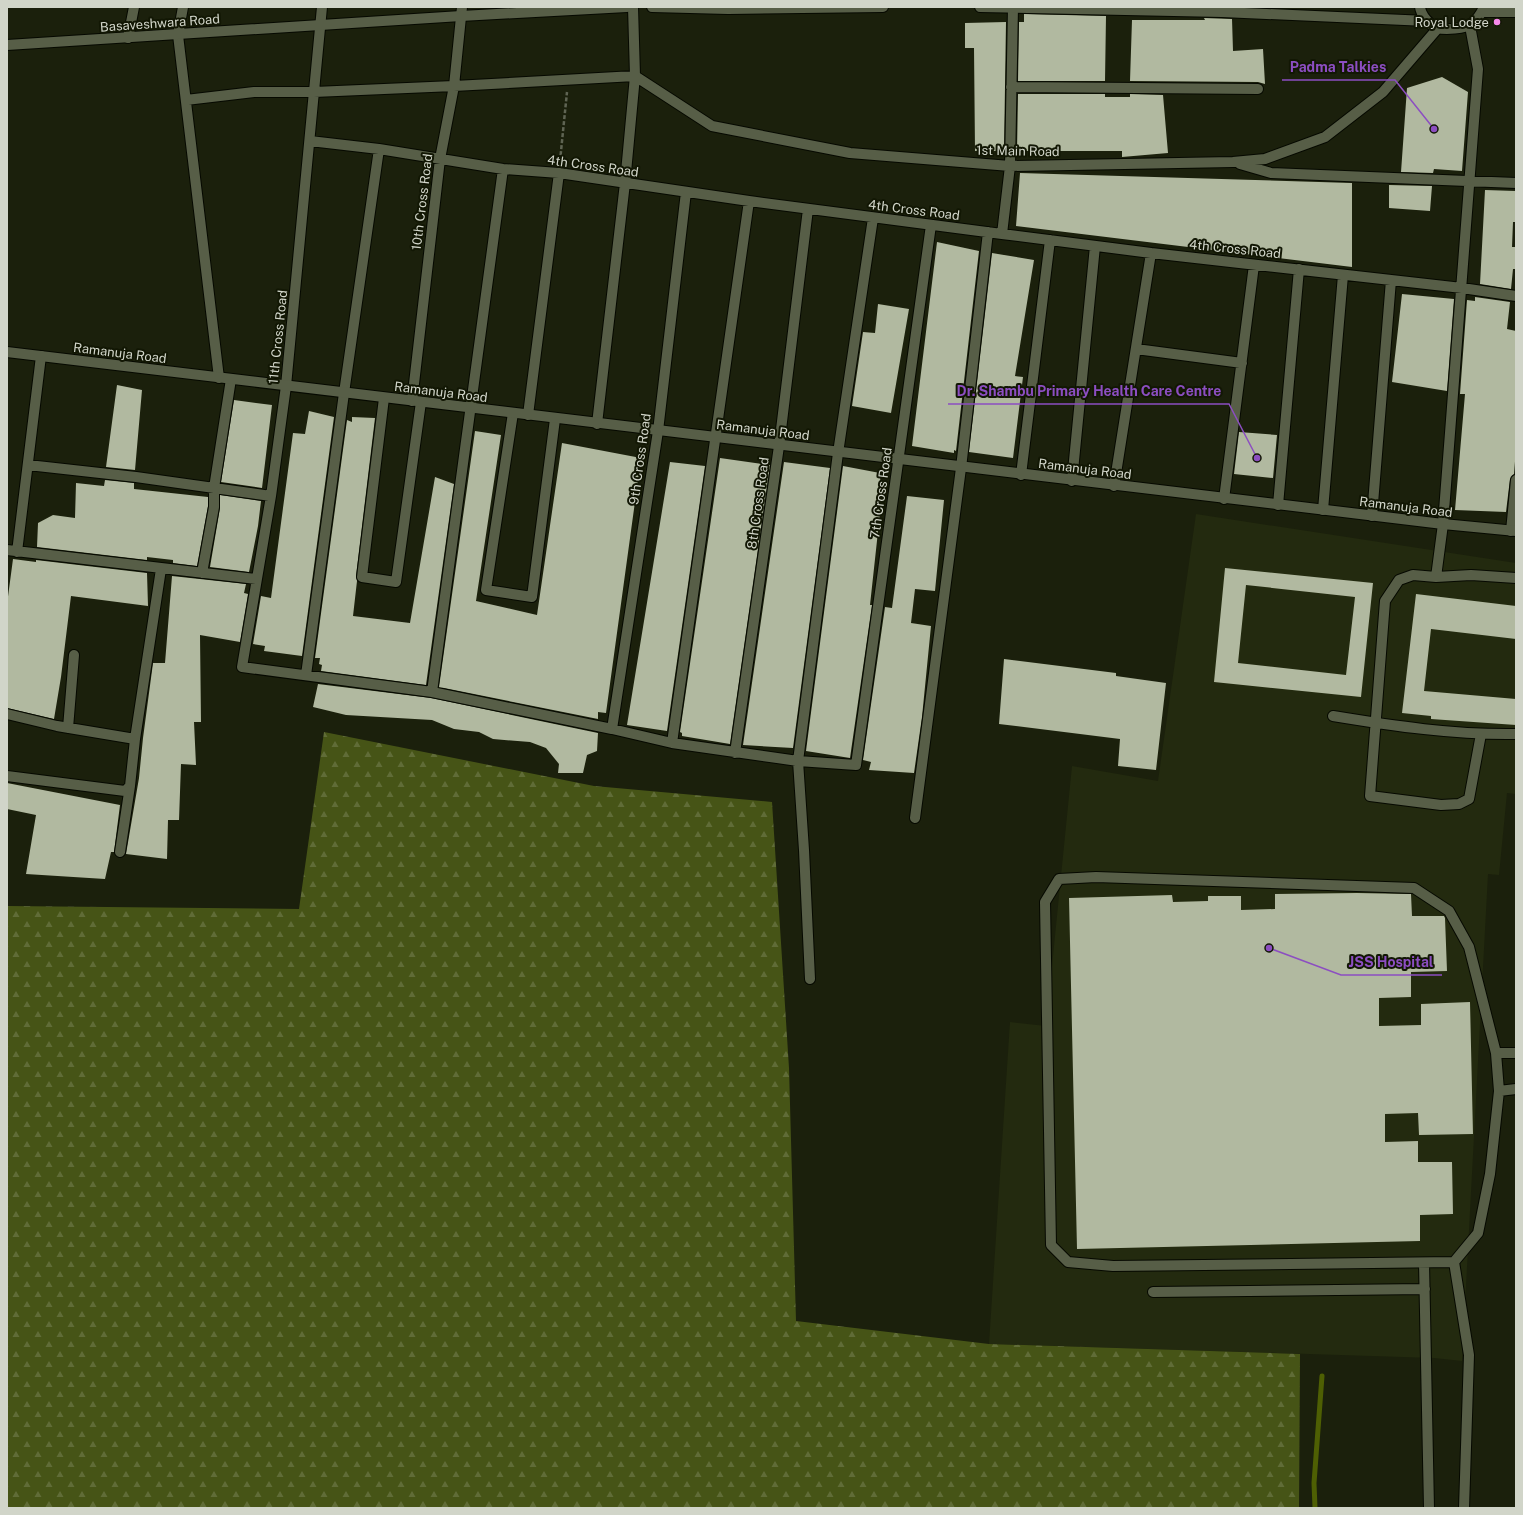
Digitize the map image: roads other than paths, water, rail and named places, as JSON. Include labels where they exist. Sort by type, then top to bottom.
[{"type":"street","points":[[128,38],[134,7]]},
{"type":"street","points":[[183,7],[178,35],[219,378]]},
{"type":"street","name":"11th Cross Road","points":[[306,675],[242,667],[271,496],[286,386],[322,7]]},
{"type":"street","name":"Basaveshwara Road","points":[[7,45],[319,26],[462,11],[626,7]]},
{"type":"street","points":[[597,424],[625,183],[635,76],[633,7]]},
{"type":"street","points":[[652,7],[883,7]]},
{"type":"street","points":[[980,7],[1291,11],[1427,21],[1438,28],[1458,29],[1470,26],[1483,9],[1516,12]]},
{"type":"street","points":[[1002,234],[1010,166],[1013,7]]},
{"type":"street","points":[[1420,7],[1427,21]]},
{"type":"street","name":"10th Cross Road","points":[[384,398],[362,577],[396,582],[416,402],[440,159],[454,86],[462,11]]},
{"type":"street","points":[[1436,577],[1443,524],[1478,69],[1470,26]]},
{"type":"street","name":"1st Main Road","points":[[635,76],[712,126],[850,153],[1010,166],[1233,162],[1265,160],[1325,137],[1383,92],[1438,28]]},
{"type":"street","points":[[186,100],[254,92],[314,92],[635,76]]},
{"type":"street","points":[[1011,87],[1258,89]]},
{"type":"street","name":"4th Cross Road","points":[[310,142],[379,149],[503,169],[559,173],[873,218],[1151,253],[1462,288],[1516,296]]},
{"type":"street","points":[[379,149],[306,675],[432,692],[612,729],[672,744],[798,761]]},
{"type":"street","points":[[1233,162],[1271,172],[1516,184]]},
{"type":"street","points":[[432,692],[503,169]]},
{"type":"street","points":[[528,415],[559,173]]},
{"type":"street","name":"9th Cross Road","points":[[612,729],[658,431],[686,192]]},
{"type":"street","points":[[672,744],[749,201]]},
{"type":"street","name":"8th Cross Road","points":[[735,753],[779,446],[808,209]]},
{"type":"street","points":[[810,979],[798,761],[838,453],[873,218]]},
{"type":"street","name":"7th Cross Road","points":[[798,761],[856,765],[932,225]]},
{"type":"street","points":[[915,818],[961,468],[988,232]]},
{"type":"street","points":[[1021,475],[1050,240]]},
{"type":"street","points":[[1072,481],[1095,246]]},
{"type":"street","points":[[1114,486],[1151,253]]},
{"type":"street","points":[[1224,499],[1254,265]]},
{"type":"street","points":[[1278,505],[1299,270]]},
{"type":"street","points":[[1323,510],[1343,274]]},
{"type":"street","points":[[1372,516],[1391,280]]},
{"type":"street","points":[[1136,349],[1242,362]]},
{"type":"street","name":"Ramanuja Road","points":[[7,352],[961,468],[1514,531]]},
{"type":"street","points":[[41,356],[28,465],[12,551],[256,579]]},
{"type":"street","points":[[202,573],[214,507],[214,488],[231,379]]},
{"type":"street","points":[[513,413],[486,590],[532,597],[555,418]]},
{"type":"street","points":[[28,465],[271,496]]},
{"type":"street","points":[[1514,531],[1516,480]]},
{"type":"street","points":[[120,852],[130,786],[135,739],[161,569]]},
{"type":"street","points":[[1481,734],[1469,799],[1459,804],[1441,805],[1370,796],[1385,601],[1399,580],[1413,576],[1436,577],[1471,575],[1516,578]]},
{"type":"street","points":[[68,728],[74,655]]},
{"type":"street","points":[[7,714],[68,728],[135,739]]},
{"type":"street","points":[[1333,716],[1403,727],[1481,734],[1516,734]]},
{"type":"street","points":[[7,776],[125,791],[130,786]]},
{"type":"street","points":[[1096,877],[1414,888],[1449,911],[1469,946],[1496,1053],[1499,1091],[1490,1174],[1478,1233],[1454,1262],[1114,1266],[1068,1262],[1051,1245],[1045,902],[1059,879],[1096,877]]},
{"type":"street","points":[[1496,1053],[1516,1053]]},
{"type":"street","points":[[1499,1091],[1516,1089]]},
{"type":"street","points":[[1454,1262],[1469,1355],[1464,1508]]},
{"type":"street","points":[[1424,1263],[1429,1508]]},
{"type":"street","points":[[1153,1292],[1425,1289]]},
{"type":"waterway","points":[[1315,1508],[1314,1483],[1322,1376]]},
{"type":"place","name":"Royal Lodge","points":[[1497,22]]},
{"type":"place","name":"Padma Talkies","points":[[1434,129]]},
{"type":"place","name":"Dr. Shambu Primary Health Care Centre","points":[[1257,458]]},
{"type":"place","name":"JSS Hospital","points":[[1269,948]]}]
